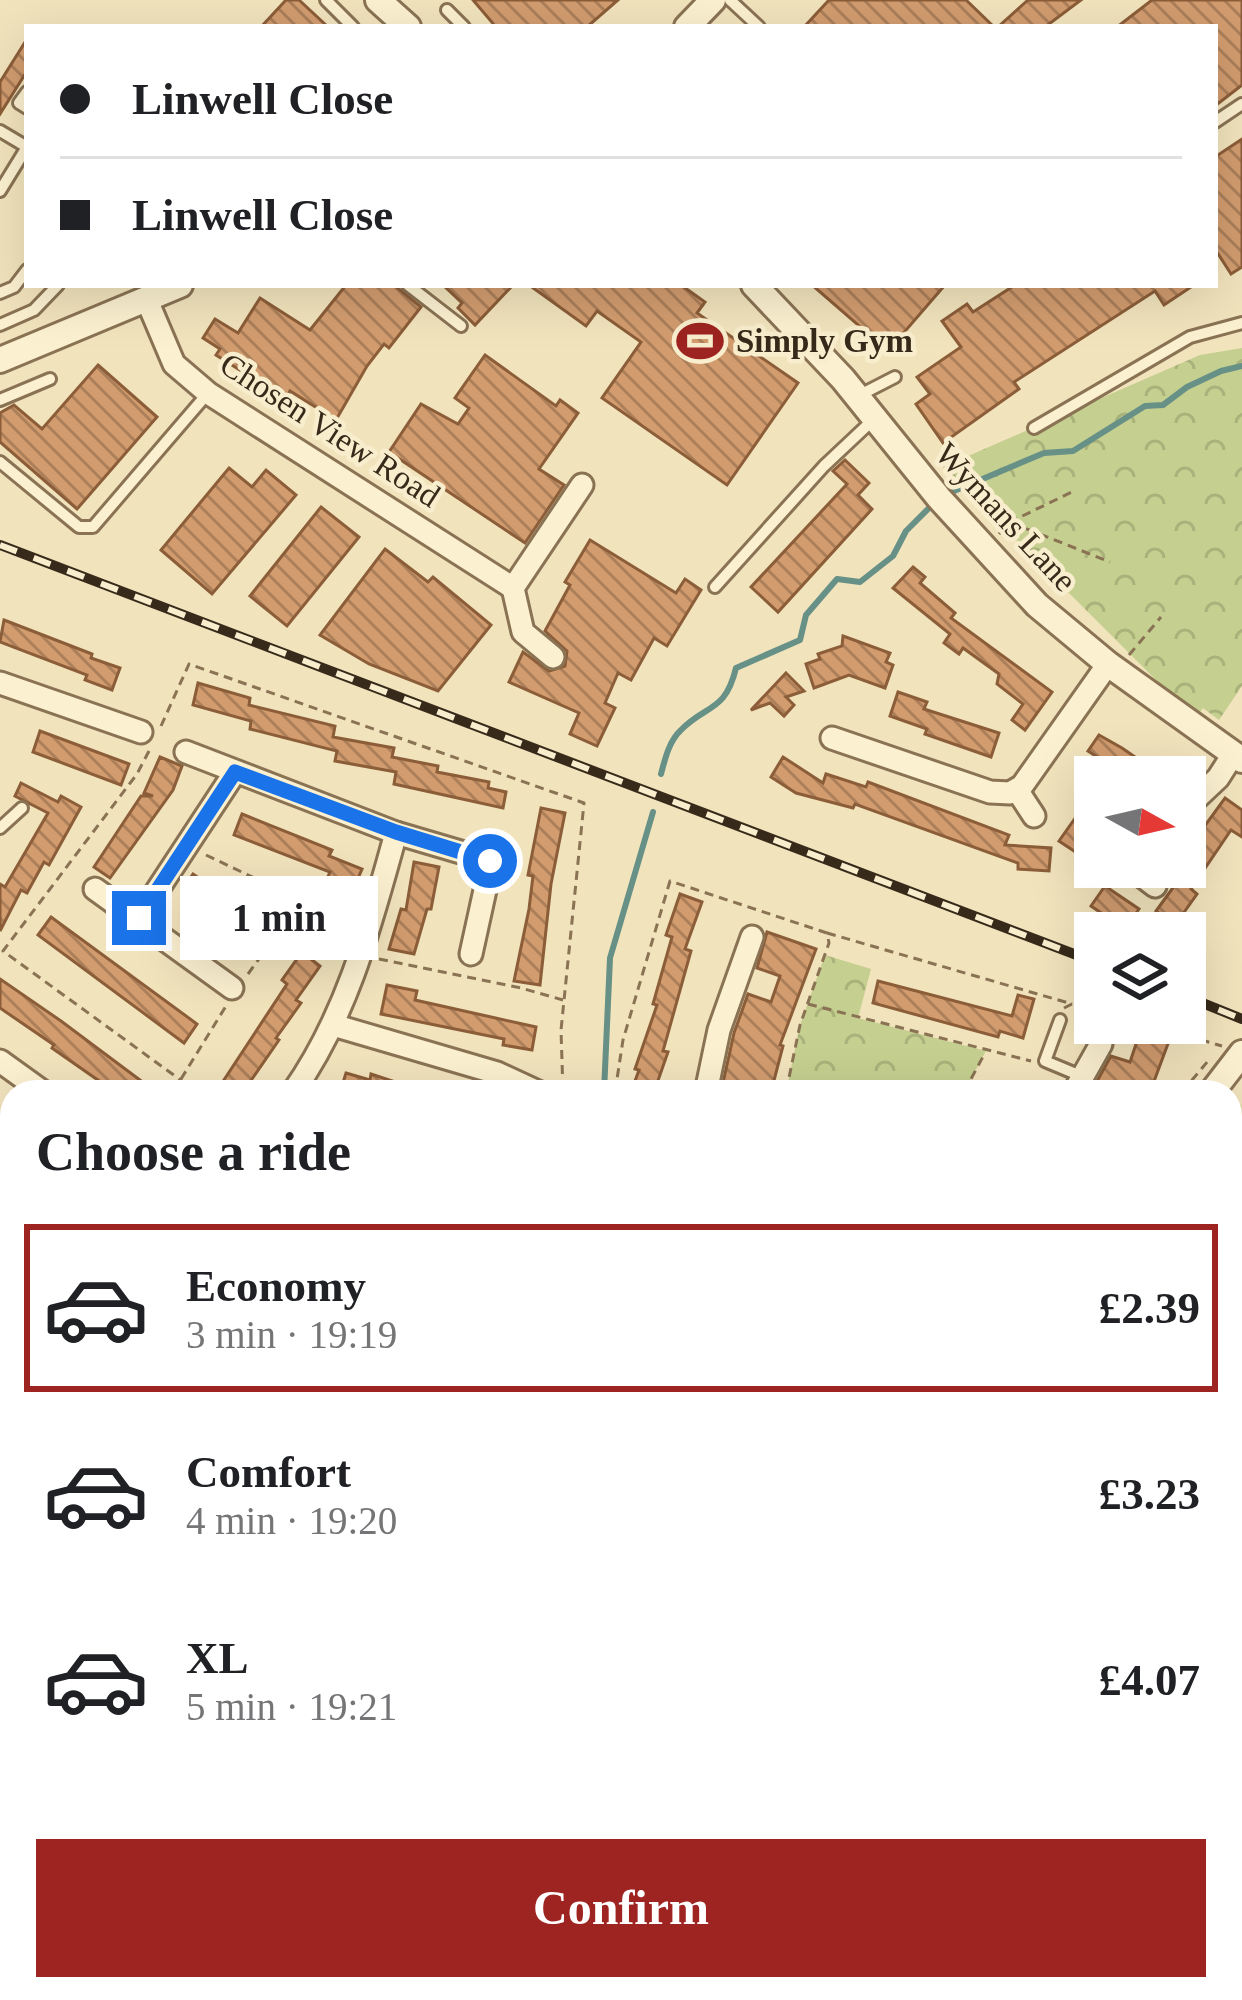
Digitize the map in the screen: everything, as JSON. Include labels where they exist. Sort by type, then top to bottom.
[{"type":"street","points":[[690,24],[713,0]]},
{"type":"street","name":"Wymans Lane","points":[[757,288],[843,379],[1037,605],[1113,667],[1238,757]]},
{"type":"street","points":[[0,359],[161,291]]},
{"type":"street","name":"Chosen View Road","points":[[161,291],[174,364],[208,393],[512,588]]},
{"type":"street","points":[[553,657],[523,632],[512,588],[582,485]]},
{"type":"street","points":[[832,738],[996,794],[1017,790],[1113,667]]},
{"type":"street","points":[[0,683],[141,732]]},
{"type":"street","points":[[186,752],[396,832],[492,854],[471,954]]},
{"type":"street","points":[[1206,789],[1238,757]]},
{"type":"street","points":[[139,918],[235,772]]},
{"type":"street","points":[[1017,790],[1034,815]]},
{"type":"street","points":[[300,1080],[333,1025],[371,922],[396,832]]},
{"type":"street","points":[[95,889],[232,988]]},
{"type":"street","points":[[708,1080],[718,1030],[752,937]]},
{"type":"street","points":[[333,1025],[513,1080]]},
{"type":"street","points":[[1079,1080],[1101,1044]]},
{"type":"street","points":[[1221,1080],[1242,1053]]},
{"type":"lane","points":[[326,0],[350,24]]},
{"type":"lane","points":[[730,0],[756,24]]},
{"type":"lane","points":[[447,10],[461,24]]},
{"type":"lane","points":[[0,191],[24,152]]},
{"type":"lane","points":[[0,293],[24,274]]},
{"type":"lane","points":[[0,325],[34,310],[55,288]]},
{"type":"lane","points":[[412,288],[460,326]]},
{"type":"lane","points":[[1034,428],[1190,337],[1242,323]]},
{"type":"lane","points":[[855,398],[895,376]]},
{"type":"lane","points":[[0,400],[50,379]]},
{"type":"lane","points":[[0,462],[79,527],[93,527],[208,393]]},
{"type":"lane","points":[[715,587],[874,418]]},
{"type":"lane","points":[[0,828],[22,808]]},
{"type":"lane","points":[[1060,1020],[1045,1061],[1071,1080]]},
{"type":"path","points":[[985,548],[1010,522],[1076,490]]},
{"type":"path","points":[[1010,522],[1110,562]]},
{"type":"path","points":[[1113,667],[1161,616]]},
{"type":"path","points":[[180,1080],[1,953],[137,774],[189,664],[584,802],[562,1080]]},
{"type":"path","points":[[186,846],[268,885],[371,922]]},
{"type":"path","points":[[827,933],[1072,1004]]},
{"type":"path","points":[[360,955],[565,1001]]},
{"type":"path","points":[[807,1004],[1021,1061],[1045,1061]]},
{"type":"path","points":[[1060,1020],[1061,1010],[1072,1004]]},
{"type":"path","points":[[1206,1042],[1242,1053]]},
{"type":"path","points":[[970,1080],[986,1051]]},
{"type":"path","points":[[1192,1080],[1207,1062]]},
{"type":"green space","points":[[1242,348],[1242,686],[1219,720],[1203,708],[1195,719],[943,467],[1200,355]]},
{"type":"green space","points":[[825,955],[871,969],[858,1018],[986,1051],[970,1080],[789,1080],[800,1025]]},
{"type":"building","points":[[286,0],[299,0],[325,24],[264,24]]},
{"type":"building","points":[[473,0],[618,0],[590,24],[493,24]]},
{"type":"building","points":[[829,0],[966,0],[991,24],[807,24]]},
{"type":"building","points":[[1028,0],[1081,0],[1049,24],[1001,24]]},
{"type":"building","points":[[1152,0],[1242,0],[1242,85],[1218,104],[1218,24],[1121,24]]},
{"type":"building","points":[[24,44],[24,76],[0,114],[0,82]]},
{"type":"building","points":[[1242,139],[1242,267],[1231,274],[1218,254],[1218,155]]},
{"type":"building","points":[[344,288],[398,288],[421,307],[389,348],[384,344],[367,366],[336,420],[290,391],[286,399],[216,355],[220,349],[203,338],[215,319],[238,333],[260,298],[310,330]]},
{"type":"building","points":[[446,288],[510,288],[475,325],[458,308],[462,303]]},
{"type":"building","points":[[533,288],[685,288],[705,302],[697,313],[798,383],[727,485],[602,398],[641,342],[597,311],[586,326]]},
{"type":"building","points":[[815,288],[942,288],[888,351]]},
{"type":"building","points":[[1010,288],[1190,288],[1164,305],[1155,291],[1014,382],[1019,389],[943,443],[916,404],[930,394],[917,377],[961,347],[942,321],[967,304],[973,312]]},
{"type":"building","points":[[485,355],[556,406],[560,400],[578,413],[539,469],[564,485],[525,543],[389,452],[421,404],[458,424],[469,408],[455,398]]},
{"type":"building","points":[[98,365],[157,417],[77,509],[0,442],[0,413],[14,405],[42,429]]},
{"type":"building","points":[[845,460],[869,483],[858,495],[872,509],[778,612],[751,587],[847,484],[833,471]]},
{"type":"building","points":[[229,468],[252,487],[266,470],[296,495],[212,594],[161,550]]},
{"type":"building","points":[[321,507],[359,537],[287,626],[250,596]]},
{"type":"building","points":[[590,540],[676,593],[685,579],[701,590],[667,646],[654,638],[631,680],[618,673],[605,703],[615,708],[597,746],[570,734],[579,713],[509,682],[523,652],[549,671],[565,666],[567,651],[545,631],[570,585],[565,582]]},
{"type":"building","points":[[385,549],[428,582],[433,577],[491,625],[438,691],[369,664],[320,635]]},
{"type":"building","points":[[913,567],[925,577],[920,583],[955,613],[951,618],[1052,692],[1025,730],[1012,720],[1023,704],[997,684],[999,674],[963,648],[959,654],[944,643],[950,634],[893,588]]},
{"type":"building","points":[[4,620],[120,668],[112,690],[85,680],[87,675],[0,642]]},
{"type":"building","points":[[843,636],[890,653],[886,662],[893,665],[885,688],[849,675],[814,688],[806,664],[842,646]]},
{"type":"building","points":[[786,673],[804,691],[786,697],[794,705],[784,716],[770,703],[751,710]]},
{"type":"building","points":[[198,683],[250,698],[249,705],[335,726],[333,737],[394,748],[392,757],[489,782],[488,788],[506,792],[503,808],[394,784],[396,772],[335,761],[337,751],[250,729],[251,721],[193,705]]},
{"type":"building","points":[[898,692],[927,702],[924,709],[999,733],[991,757],[890,716]]},
{"type":"building","points":[[40,731],[129,764],[121,785],[33,752]]},
{"type":"building","points":[[1099,735],[1134,756],[1096,756],[1088,751]]},
{"type":"building","points":[[160,757],[182,766],[173,790],[110,878],[94,867],[141,796],[153,796],[144,793]]},
{"type":"building","points":[[783,757],[823,783],[826,774],[866,787],[868,782],[1009,835],[1005,845],[1051,848],[1049,871],[1018,869],[1018,863],[855,804],[853,808],[796,793],[771,777]]},
{"type":"building","points":[[21,783],[58,802],[61,796],[81,807],[49,865],[44,862],[27,893],[21,890],[0,931],[0,884],[5,887],[48,813],[15,796]]},
{"type":"building","points":[[1225,798],[1242,810],[1242,837],[1231,830],[1206,867],[1206,824]]},
{"type":"building","points":[[541,808],[565,813],[551,884],[540,985],[514,981],[529,909],[533,876],[528,875]]},
{"type":"building","points":[[242,814],[332,850],[329,856],[362,869],[352,892],[326,881],[330,872],[234,835]]},
{"type":"building","points":[[1074,820],[1074,851],[1059,841]]},
{"type":"building","points":[[414,862],[439,867],[431,909],[427,909],[414,954],[389,949],[401,909],[406,910]]},
{"type":"building","points":[[193,874],[220,893],[224,887],[248,904],[236,920],[182,890]]},
{"type":"building","points":[[1108,888],[1139,909],[1100,912],[1091,906]]},
{"type":"building","points":[[1173,888],[1192,888],[1197,894],[1184,912],[1156,911]]},
{"type":"building","points":[[680,894],[702,902],[685,949],[691,951],[658,1080],[635,1080],[672,937],[666,935]]},
{"type":"building","points":[[51,917],[197,1024],[184,1043],[38,935]]},
{"type":"building","points":[[767,932],[816,949],[780,1045],[774,1080],[724,1080],[748,994],[771,1002],[780,976],[757,968]]},
{"type":"building","points":[[302,952],[320,966],[251,1080],[224,1080],[287,984],[282,980]]},
{"type":"building","points":[[0,979],[140,1080],[98,1080],[0,1008]]},
{"type":"building","points":[[878,981],[1012,1016],[1018,995],[1034,999],[1023,1038],[1000,1031],[998,1037],[873,1003]]},
{"type":"building","points":[[387,985],[417,991],[415,1000],[536,1027],[532,1050],[503,1045],[504,1039],[381,1014]]},
{"type":"building","points":[[1136,1044],[1168,1044],[1154,1080],[1098,1080],[1111,1056],[1130,1062]]},
{"type":"building","points":[[346,1073],[370,1080],[344,1080]]},
{"type":"waterway","points":[[947,494],[1044,453],[1073,451],[1145,406],[1163,405],[1187,387],[1242,366]]},
{"type":"waterway","points":[[661,774],[677,734],[720,701],[736,668],[800,640],[806,615],[837,579],[860,582],[893,556],[906,531],[936,501]]},
{"type":"waterway","points":[[605,1080],[610,958],[653,812]]},
{"type":"railway","points":[[0,545],[1074,954]]},
{"type":"railway","points":[[1206,1004],[1242,1019]]},
{"type":"place","name":"Simply Gym","points":[[700,341]]},
{"type":"route","points":[[139,918],[235,772],[490,861]]}]
